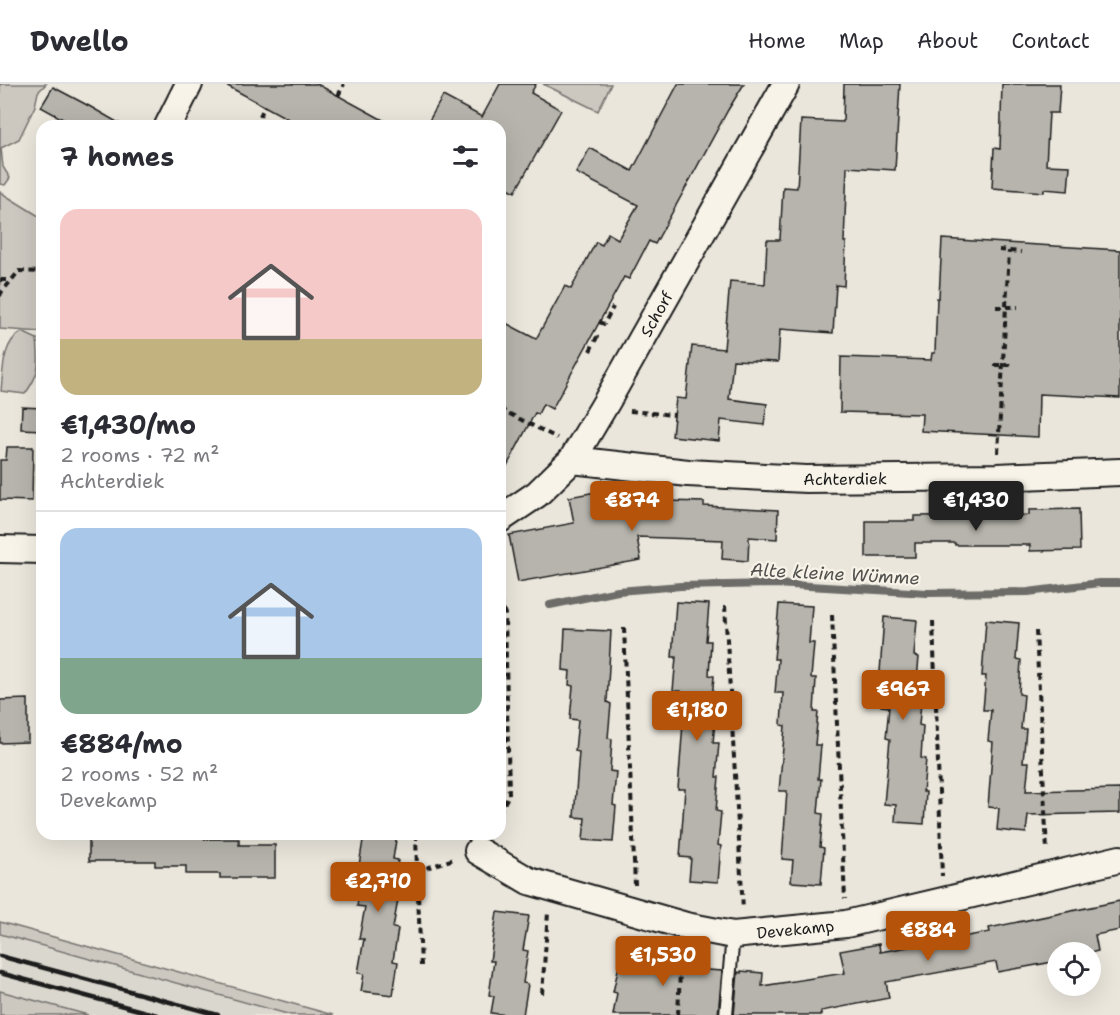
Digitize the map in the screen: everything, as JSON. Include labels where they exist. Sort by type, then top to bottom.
[{"type":"street","points":[[171,120],[189,84]]},
{"type":"street","name":"Schorf","points":[[506,515],[537,494],[575,455],[786,84]]},
{"type":"street","name":"Achterdiek","points":[[575,455],[688,473],[806,479],[997,477],[1120,472]]},
{"type":"street","points":[[0,549],[36,550]]},
{"type":"street","name":"Devekamp","points":[[478,851],[529,881],[549,888],[686,926],[739,934],[846,924],[1120,859]]},
{"type":"lane","points":[[726,1015],[739,934]]},
{"type":"path","points":[[338,96],[344,84]]},
{"type":"path","points":[[258,120],[265,106]]},
{"type":"path","points":[[999,250],[1022,252]]},
{"type":"path","points":[[997,477],[1009,251]]},
{"type":"path","points":[[0,296],[19,271],[36,272]]},
{"type":"path","points":[[0,280],[11,280]]},
{"type":"path","points":[[599,322],[604,324],[613,307]]},
{"type":"path","points":[[996,307],[1018,307]]},
{"type":"path","points":[[590,351],[597,338],[592,335]]},
{"type":"path","points":[[994,365],[1014,365]]},
{"type":"path","points":[[603,408],[674,415]]},
{"type":"path","points":[[506,413],[575,455]]},
{"type":"path","points":[[725,606],[739,934]]},
{"type":"path","points":[[832,615],[846,924]]},
{"type":"path","points":[[933,621],[943,901]]},
{"type":"path","points":[[624,628],[636,912]]},
{"type":"path","points":[[1036,631],[1048,876]]},
{"type":"path","points":[[506,698],[508,795],[506,799]]},
{"type":"path","points":[[416,840],[421,966]]},
{"type":"path","points":[[417,871],[478,851]]},
{"type":"path","points":[[542,994],[549,888]]},
{"type":"path","points":[[678,1015],[681,948],[686,926]]},
{"type":"shaded area","points":[[0,84],[46,84],[38,92],[35,106],[19,139],[1,148],[3,167],[10,178],[5,185],[0,184]]},
{"type":"shaded area","points":[[543,84],[611,84],[598,111]]},
{"type":"shaded area","points":[[0,192],[36,214],[36,332],[0,329]]},
{"type":"shaded area","points":[[22,332],[36,339],[36,374],[25,394],[1,391],[7,350],[15,337]]},
{"type":"shaded area","points":[[0,922],[333,1015],[291,1015],[0,934]]},
{"type":"shaded area","points":[[0,934],[291,1015],[88,1015],[0,991]]},
{"type":"shaded area","points":[[0,991],[88,1015],[0,1015]]},
{"type":"building","points":[[224,84],[317,84],[383,120],[290,120]]},
{"type":"building","points":[[500,84],[536,84],[531,93],[561,110],[515,192],[506,187],[506,120],[429,120],[443,96],[482,117]]},
{"type":"building","points":[[678,84],[744,84],[655,244],[649,241],[629,279],[624,277],[552,409],[543,404],[538,414],[535,413],[506,468],[506,323],[536,339],[565,286],[571,289],[596,242],[602,245],[608,233],[618,239],[638,205],[576,173],[590,148],[632,171]]},
{"type":"building","points":[[844,84],[900,84],[895,170],[847,167],[844,286],[836,285],[833,333],[780,329],[778,362],[733,360],[729,399],[767,404],[764,425],[721,420],[719,441],[672,436],[676,398],[686,399],[692,346],[724,349],[730,281],[765,284],[767,240],[780,240],[783,187],[797,188],[801,120],[843,122]]},
{"type":"building","points":[[1002,84],[1060,84],[1058,113],[1049,113],[1046,165],[1070,166],[1068,191],[1044,189],[1044,192],[992,188],[994,148],[1000,149]]},
{"type":"building","points":[[53,87],[114,120],[62,120],[41,107]]},
{"type":"building","points":[[942,239],[1120,250],[1120,398],[1039,394],[1038,437],[921,431],[922,414],[840,412],[841,357],[931,360],[932,353],[935,353]]},
{"type":"building","points":[[22,407],[36,408],[36,430],[21,429]]},
{"type":"building","points":[[7,447],[33,447],[32,501],[0,500],[0,460],[6,460]]},
{"type":"building","points":[[628,486],[630,500],[704,502],[704,506],[778,510],[777,539],[749,537],[748,561],[722,559],[723,540],[637,537],[641,560],[518,582],[509,535],[574,523],[569,497]]},
{"type":"building","points":[[1079,509],[1080,550],[1030,551],[1030,545],[915,543],[915,557],[866,557],[866,521],[914,521],[914,516],[1029,515],[1029,510]]},
{"type":"building","points":[[676,602],[709,604],[706,641],[711,641],[709,675],[714,676],[711,710],[716,710],[713,743],[719,743],[716,777],[719,777],[716,811],[721,812],[718,882],[689,880],[691,858],[680,857],[685,789],[678,789],[683,723],[678,723],[681,691],[673,691],[676,657],[672,657]]},
{"type":"building","points":[[779,604],[812,606],[809,643],[814,643],[811,678],[816,678],[814,712],[818,712],[815,745],[821,745],[818,813],[823,814],[820,847],[824,848],[821,884],[791,882],[793,860],[782,859],[787,791],[779,791],[785,726],[781,725],[783,693],[775,693],[778,659],[774,659]]},
{"type":"building","points":[[884,617],[917,620],[914,656],[919,657],[916,691],[922,691],[919,725],[923,726],[921,758],[926,759],[923,792],[926,792],[924,824],[895,822],[896,805],[884,804],[890,739],[886,738],[889,707],[881,706],[884,673],[880,672]]},
{"type":"building","points":[[986,620],[1019,623],[1016,659],[1021,660],[1019,694],[1024,695],[1021,729],[1026,729],[1023,762],[1029,762],[1026,791],[1120,789],[1120,813],[1028,815],[1026,833],[997,830],[999,808],[988,807],[993,742],[988,741],[991,710],[983,710],[986,676],[982,676]]},
{"type":"building","points":[[565,629],[611,631],[607,702],[611,704],[608,738],[612,739],[610,771],[616,772],[613,842],[583,840],[585,818],[574,817],[579,752],[575,751],[578,720],[570,719],[573,686],[569,685],[570,671],[563,670]]},
{"type":"building","points":[[28,699],[28,742],[0,743],[0,700]]},
{"type":"building","points":[[89,840],[239,840],[239,845],[275,845],[275,878],[220,878],[220,874],[186,874],[186,866],[155,866],[155,861],[89,861]]},
{"type":"building","points":[[363,840],[396,840],[393,859],[398,860],[393,893],[399,894],[393,928],[398,929],[393,961],[398,962],[393,995],[361,991],[364,974],[358,973],[364,939],[359,939],[365,907],[357,906],[362,873],[358,872]]},
{"type":"building","points":[[1120,901],[1120,930],[1095,935],[1096,942],[1047,942],[1047,963],[998,972],[996,962],[886,982],[889,998],[821,1011],[821,1015],[734,1015],[738,972],[763,973],[762,986],[845,973],[840,951],[879,944],[880,952],[990,932],[989,928]]},
{"type":"building","points":[[497,912],[529,916],[523,950],[528,951],[523,983],[528,984],[523,1015],[491,1013],[494,996],[489,995],[494,961],[490,961]]},
{"type":"building","points":[[624,943],[655,950],[651,966],[722,971],[718,1015],[613,1015],[617,993],[613,992]]},
{"type":"waterway","name":"Alte kleine Wümme","points":[[550,605],[618,591],[681,586],[775,584],[927,593],[1028,592],[1099,583],[1120,583]]},
{"type":"railway","points":[[0,956],[218,1015]]},
{"type":"railway","points":[[0,973],[157,1015]]}]
